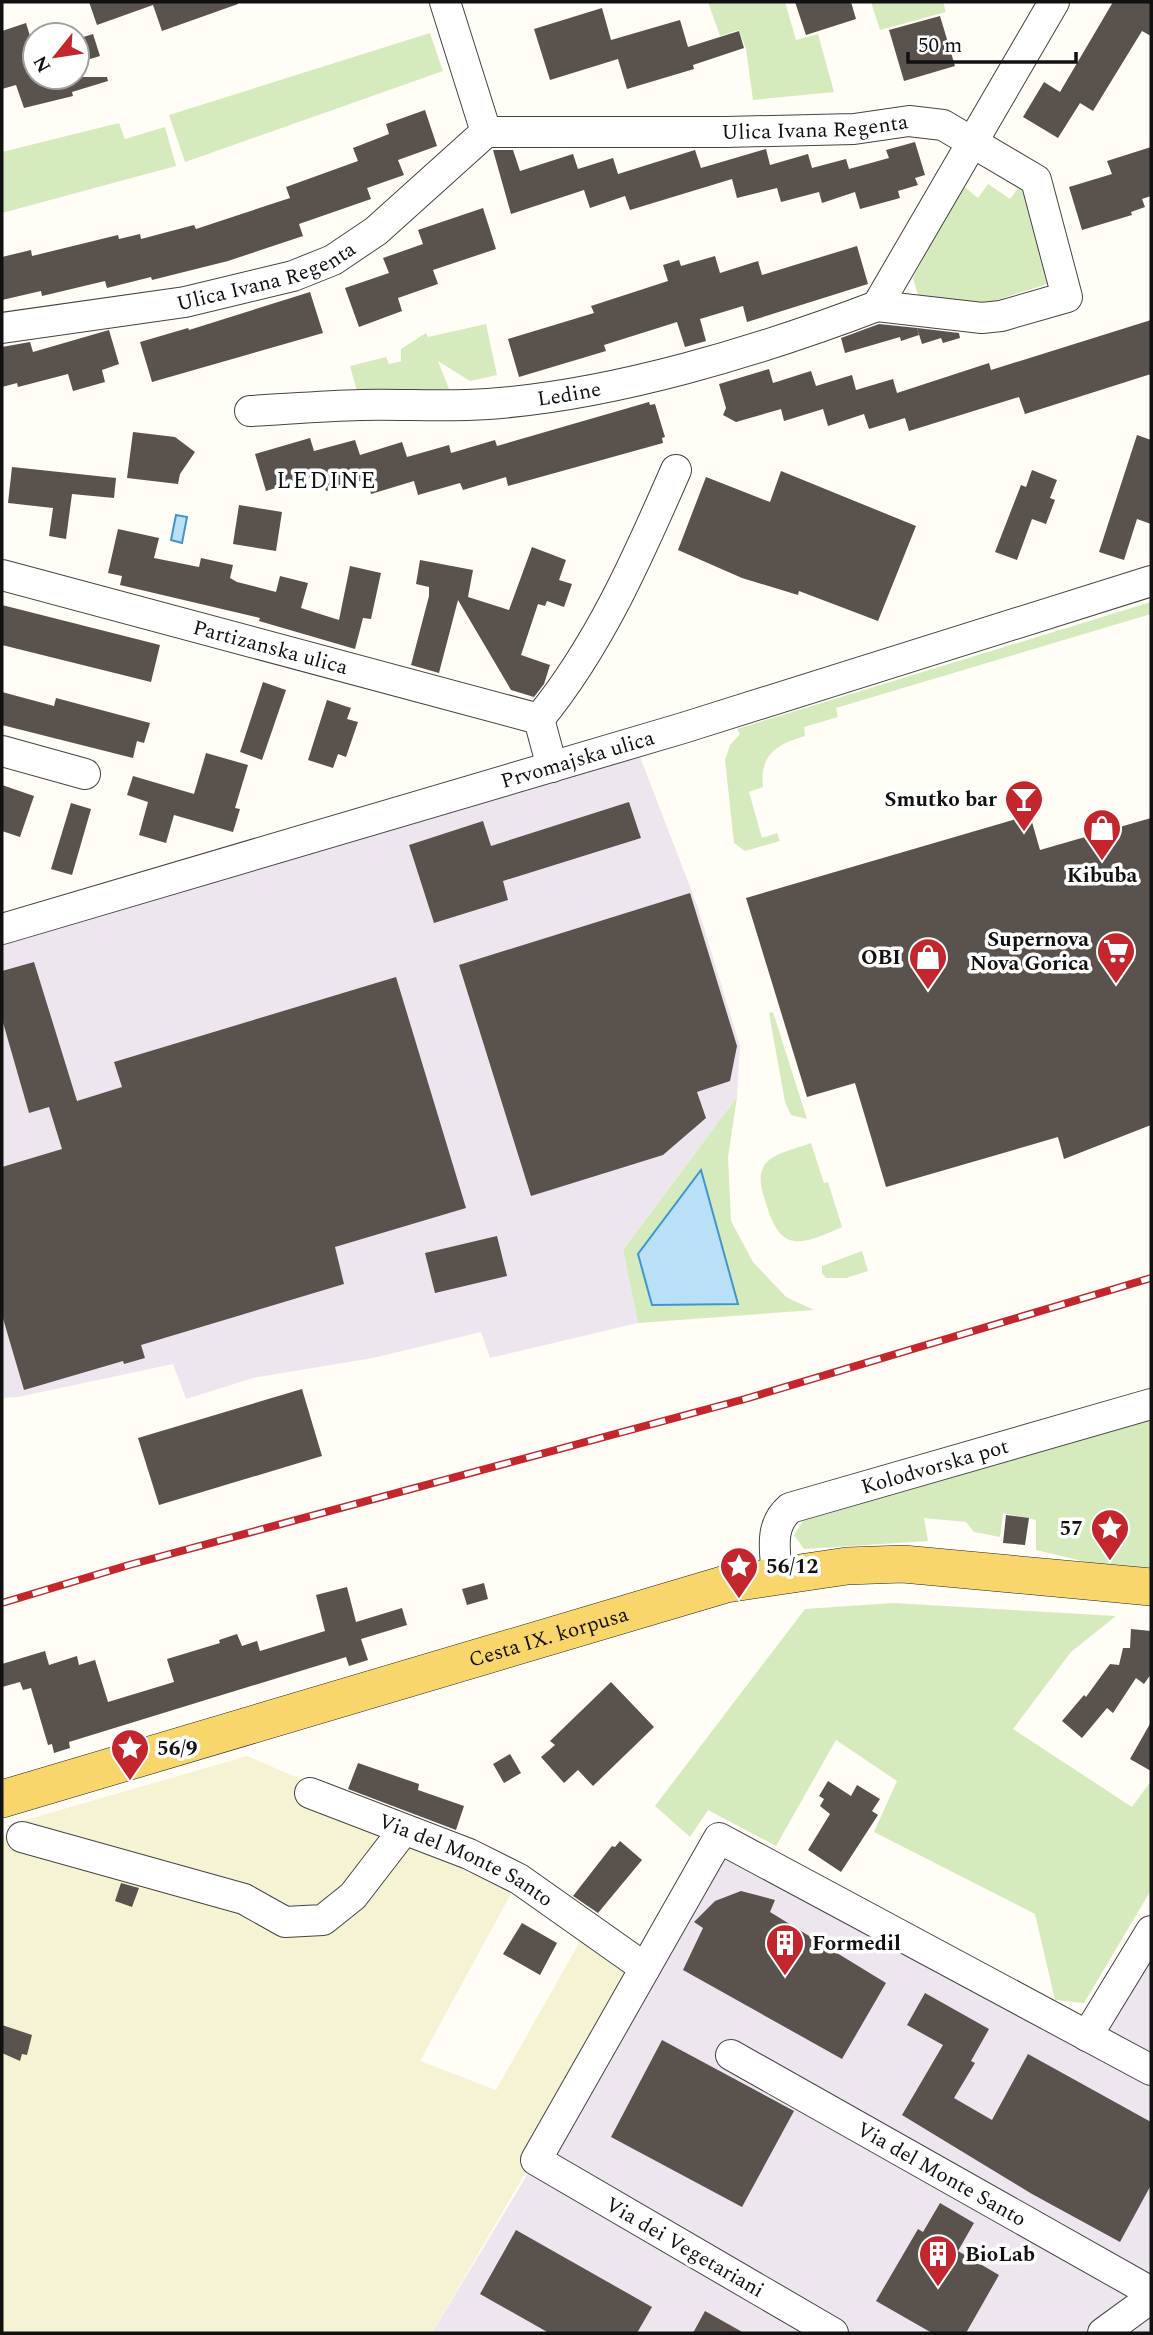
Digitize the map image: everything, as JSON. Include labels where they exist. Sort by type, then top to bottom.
[{"type":"main road","name":"Cesta IX. korpusa","points":[[2,1799],[726,1584],[777,1575],[903,1564],[1151,1587]]},
{"type":"street","points":[[445,2],[486,132]]},
{"type":"street","points":[[877,306],[1054,2]]},
{"type":"street","name":"Ulica Ivana Regenta","points":[[2,328],[185,302],[293,275],[325,263],[376,231],[486,132],[739,132],[854,129],[909,121],[943,125],[972,142]]},
{"type":"street","name":"Ledine","points":[[250,411],[357,405],[487,404],[547,397],[675,371],[877,306],[982,318],[1001,316],[1067,297],[1037,180],[972,142]]},
{"type":"street","points":[[552,767],[539,719],[568,684],[625,584],[676,470]]},
{"type":"street","name":"Partizanska ulica","points":[[2,575],[539,719]]},
{"type":"street","name":"Prvomajska ulica","points":[[2,929],[552,767],[1151,581]]},
{"type":"street","points":[[2,751],[85,774]]},
{"type":"street","name":"Kolodvorska pot","points":[[777,1575],[774,1531],[779,1517],[790,1508],[1151,1404]]},
{"type":"street","name":"Via del Monte Santo","points":[[310,1793],[403,1831],[469,1854],[519,1879],[645,1968]]},
{"type":"street","points":[[22,1836],[244,1899],[285,1922],[323,1920],[352,1896],[403,1831]]},
{"type":"street","points":[[645,1968],[719,1838],[1151,2070]]},
{"type":"street","points":[[1087,2036],[1151,1931]]},
{"type":"street","name":"Via dei Vegetariani","points":[[645,1968],[536,2160],[833,2333]]},
{"type":"street","name":"Via del Monte Santo","points":[[732,2055],[1151,2292]]},
{"type":"street","points":[[1103,2333],[1151,2298]]},
{"type":"shaded area","points":[[637,749],[697,905],[740,1046],[737,1097],[623,1250],[638,1323],[490,1358],[481,1332],[373,1358],[253,1378],[186,1399],[173,1364],[18,1397],[2,1398],[2,945]]},
{"type":"shaded area","points":[[247,1756],[303,1780],[301,1799],[384,1837],[329,1905],[285,1907],[59,1835],[5,1826]]},
{"type":"shaded area","points":[[403,1831],[519,1879],[420,2061],[496,2090],[588,1927],[645,1968],[432,2333],[2,2333],[2,1835],[22,1837],[323,1919]]},
{"type":"shaded area","points":[[719,1838],[1087,2036],[1151,1931],[1151,2333],[432,2333],[536,2160]]},
{"type":"green space","points":[[708,2],[785,2],[796,40],[818,34],[834,92],[753,100],[746,49],[739,30],[720,36]]},
{"type":"green space","points":[[871,2],[943,2],[946,12],[880,30]]},
{"type":"green space","points":[[430,33],[443,71],[185,162],[169,115]]},
{"type":"green space","points":[[119,123],[125,139],[165,127],[176,166],[2,213],[2,152]]},
{"type":"green space","points":[[988,184],[1010,199],[1020,186],[1035,198],[1053,282],[969,309],[921,305],[913,278],[962,185],[978,198]]},
{"type":"green space","points":[[486,324],[497,375],[470,381],[438,361],[449,389],[358,395],[350,366],[386,357],[389,364],[401,361],[401,349],[426,333],[428,337]]},
{"type":"green space","points":[[1151,602],[1151,614],[836,708],[838,717],[804,727],[805,736],[772,752],[764,767],[763,787],[749,792],[762,838],[777,833],[780,841],[745,851],[734,843],[725,760],[730,745],[740,734],[737,729]]},
{"type":"green space","points":[[773,1012],[807,1119],[791,1115],[785,1102],[769,1013]]},
{"type":"green space","points":[[737,1097],[728,1157],[731,1221],[753,1262],[786,1297],[814,1310],[638,1323],[623,1250]]},
{"type":"green space","points":[[811,1143],[824,1183],[828,1182],[842,1227],[814,1238],[793,1241],[777,1230],[763,1192],[761,1176],[763,1168],[771,1159]]},
{"type":"green space","points":[[862,1251],[868,1271],[846,1278],[826,1278],[822,1273],[822,1266]]},
{"type":"green space","points":[[1151,1420],[1151,1569],[1120,1570],[1036,1550],[1036,1520],[1003,1513],[1000,1537],[974,1532],[966,1522],[924,1518],[928,1541],[804,1549],[794,1535],[803,1521]]},
{"type":"green space","points":[[893,1603],[1116,1616],[1071,1652],[1013,1729],[1132,1807],[1151,1781],[1151,1890],[1084,2003],[1055,2000],[1035,1914],[874,1832],[897,1781],[836,1740],[776,1846],[708,1810],[690,1837],[655,1806],[805,1609]]},
{"type":"water","points":[[176,515],[187,517],[182,543],[171,540]]},
{"type":"water","points":[[701,1170],[738,1304],[652,1305],[638,1254]]},
{"type":"building","points":[[89,2],[238,4],[162,31],[153,5],[97,25]]},
{"type":"building","points":[[795,2],[851,2],[856,19],[806,35]]},
{"type":"building","points":[[1113,2],[1151,2],[1151,36],[1142,31],[1093,111],[1080,103],[1058,138],[1023,117],[1044,82],[1060,92]]},
{"type":"building","points":[[602,8],[611,40],[680,20],[688,47],[739,31],[744,48],[693,65],[694,69],[627,89],[618,59],[550,80],[534,29]]},
{"type":"building","points":[[940,16],[955,66],[904,81],[889,30]]},
{"type":"building","points":[[21,25],[21,91],[75,91],[72,92],[73,96],[24,108],[16,85],[2,89],[2,31]]},
{"type":"building","points":[[91,35],[100,56],[91,59]]},
{"type":"building","points":[[91,77],[107,77],[108,81],[91,86]]},
{"type":"building","points":[[425,110],[437,146],[398,160],[404,175],[367,188],[371,199],[299,224],[303,236],[228,261],[152,280],[151,277],[107,288],[105,281],[42,296],[41,291],[2,300],[2,257],[31,250],[32,256],[118,235],[119,239],[140,234],[141,239],[194,225],[196,229],[290,198],[286,187],[358,161],[353,148],[389,134],[386,124]]},
{"type":"building","points":[[915,142],[925,175],[915,178],[918,185],[898,191],[900,198],[860,209],[855,192],[822,203],[819,192],[781,202],[777,188],[737,198],[732,179],[630,210],[625,196],[590,208],[584,190],[511,214],[493,150],[513,150],[520,171],[573,154],[578,169],[613,158],[618,174],[695,150],[701,168],[766,149],[770,165],[808,154],[812,168],[846,159],[849,169],[889,158],[886,150]]},
{"type":"building","points":[[1151,147],[1151,196],[1142,199],[1145,207],[1131,212],[1132,215],[1082,230],[1069,187],[1112,174],[1107,161]]},
{"type":"building","points":[[483,208],[496,249],[433,270],[438,284],[398,298],[402,311],[359,327],[345,288],[389,273],[383,258],[423,244],[418,230]]},
{"type":"building","points":[[857,246],[868,284],[747,322],[743,306],[700,319],[706,341],[685,347],[677,322],[604,345],[606,351],[519,377],[508,339],[594,313],[591,306],[668,281],[663,265],[679,260],[681,266],[715,256],[720,273],[758,261],[762,275]]},
{"type":"building","points":[[310,292],[323,333],[152,382],[140,342],[188,328],[189,330]]},
{"type":"building","points":[[1151,320],[1151,374],[1025,414],[1019,397],[909,431],[905,418],[869,429],[864,414],[828,426],[823,409],[784,421],[781,409],[736,422],[723,415],[726,408],[719,384],[769,369],[773,383],[811,371],[816,386],[852,375],[856,390],[893,379],[897,393],[989,363],[991,370]]},
{"type":"building","points":[[879,324],[917,328],[919,335],[901,341],[900,337],[845,353],[841,338]]},
{"type":"building","points":[[917,328],[959,333],[960,338],[943,343],[941,338],[922,344]]},
{"type":"building","points":[[109,330],[119,364],[102,370],[105,382],[73,391],[68,374],[18,387],[17,383],[2,387],[2,347],[30,342],[33,352]]},
{"type":"building","points":[[649,402],[650,405],[655,404],[665,437],[662,438],[663,443],[508,486],[506,477],[463,490],[460,483],[418,495],[414,481],[371,494],[367,479],[326,491],[321,474],[266,491],[255,454],[310,438],[314,451],[355,440],[360,455],[402,442],[407,457],[449,445],[451,453],[495,440],[497,446]]},
{"type":"building","points":[[133,432],[175,437],[195,452],[180,474],[178,484],[127,478]]},
{"type":"building","points":[[1137,435],[1151,440],[1151,524],[1137,519],[1124,560],[1099,552]]},
{"type":"building","points":[[12,467],[116,478],[114,498],[72,494],[66,539],[49,536],[53,508],[8,503]]},
{"type":"building","points":[[1032,470],[1057,480],[1050,498],[1055,500],[1046,524],[1032,519],[1017,560],[995,552],[1021,485],[1026,487]]},
{"type":"building","points":[[781,471],[916,526],[878,621],[799,591],[798,595],[742,578],[678,550],[706,477],[770,502]]},
{"type":"building","points":[[239,505],[282,512],[276,551],[233,544]]},
{"type":"building","points":[[118,529],[159,538],[154,558],[199,567],[201,558],[233,565],[230,578],[237,582],[276,592],[280,576],[308,583],[301,608],[339,620],[350,566],[381,573],[371,619],[363,618],[355,649],[259,621],[260,618],[120,585],[122,576],[108,573]]},
{"type":"building","points":[[532,547],[566,560],[559,580],[572,584],[564,607],[547,601],[545,606],[538,604],[521,655],[550,665],[544,684],[534,697],[511,690],[458,600],[439,673],[411,665],[429,596],[429,587],[416,584],[420,560],[473,570],[468,597],[509,610]]},
{"type":"building","points":[[2,605],[160,645],[151,682],[2,645]]},
{"type":"building","points":[[263,682],[286,690],[262,760],[240,752]]},
{"type":"building","points":[[2,692],[54,706],[56,698],[150,723],[144,743],[137,741],[133,758],[2,725]]},
{"type":"building","points":[[327,700],[351,708],[347,719],[358,722],[346,757],[338,754],[333,768],[308,760]]},
{"type":"building","points":[[206,753],[248,765],[235,808],[240,809],[233,832],[174,815],[166,843],[139,835],[148,802],[127,795],[133,776],[194,794]]},
{"type":"building","points":[[2,785],[34,796],[20,837],[2,831]]},
{"type":"building","points":[[629,802],[641,838],[503,881],[508,900],[434,923],[409,845],[483,821],[491,846]]},
{"type":"building","points":[[71,803],[91,809],[72,875],[51,869]]},
{"type":"building","name":"OBI","points":[[1030,815],[1040,850],[1151,818],[1151,1125],[1064,1159],[1058,1137],[886,1187],[855,1083],[807,1097],[746,898]]},
{"type":"building","points":[[690,893],[737,1046],[730,1081],[697,1092],[706,1118],[663,1155],[531,1196],[459,965]]},
{"type":"building","points":[[34,962],[77,1101],[122,1087],[114,1062],[396,977],[466,1208],[335,1247],[344,1284],[141,1345],[145,1358],[124,1364],[123,1361],[24,1390],[2,1315],[2,1167],[62,1149],[49,1107],[29,1113],[2,1019],[2,971]]},
{"type":"building","points":[[497,1236],[507,1276],[435,1293],[425,1253]]},
{"type":"building","points":[[302,1389],[322,1456],[159,1505],[138,1438]]},
{"type":"building","points":[[1006,1515],[1029,1518],[1025,1545],[1003,1543]]},
{"type":"building","points":[[484,1583],[488,1599],[467,1605],[462,1589]]},
{"type":"building","points":[[347,1587],[356,1622],[402,1608],[407,1625],[361,1639],[368,1660],[349,1666],[346,1657],[69,1742],[70,1748],[54,1753],[52,1744],[48,1745],[31,1688],[23,1690],[20,1682],[2,1687],[2,1664],[45,1651],[49,1665],[77,1656],[79,1665],[95,1660],[108,1702],[174,1682],[167,1659],[220,1643],[219,1640],[237,1634],[242,1646],[257,1641],[260,1651],[325,1631],[316,1595]]},
{"type":"building","points":[[1131,1629],[1151,1631],[1151,1674],[1144,1684],[1136,1678],[1113,1713],[1107,1708],[1082,1738],[1062,1721],[1084,1695],[1086,1697],[1110,1664],[1119,1665],[1123,1648],[1130,1648]]},
{"type":"building","points":[[611,1682],[654,1727],[593,1786],[578,1770],[564,1783],[541,1757],[555,1745],[550,1741]]},
{"type":"building","points":[[1151,1722],[1151,1771],[1130,1759]]},
{"type":"building","points":[[510,1754],[521,1773],[504,1783],[493,1764]]},
{"type":"building","points":[[358,1763],[419,1784],[418,1790],[464,1806],[456,1830],[348,1789]]},
{"type":"building","points":[[828,1781],[851,1796],[857,1785],[880,1799],[872,1811],[878,1815],[841,1872],[808,1850],[830,1814],[820,1806],[824,1799],[819,1796]]},
{"type":"building","points":[[620,1841],[642,1860],[598,1913],[573,1896],[612,1846],[615,1847]]},
{"type":"building","points":[[121,1883],[139,1888],[132,1907],[115,1901]]},
{"type":"building","name":"Formedil","points":[[741,1891],[775,1900],[770,1912],[886,1983],[842,2059],[683,1970],[703,1928],[694,1922],[715,1901]]},
{"type":"building","points":[[522,1923],[557,1943],[540,1975],[503,1954]]},
{"type":"building","points":[[925,1993],[989,2029],[971,2061],[975,2063],[954,2098],[992,2120],[1028,2054],[1151,2122],[1151,2185],[1120,2242],[1032,2194],[902,2115],[943,2045],[907,2025]]},
{"type":"building","points":[[2,2025],[32,2035],[27,2055],[22,2054],[20,2061],[2,2053]]},
{"type":"building","points":[[662,2040],[794,2111],[742,2207],[611,2137]]},
{"type":"building","name":"BioLab","points":[[940,2203],[974,2223],[958,2251],[999,2275],[966,2333],[932,2333],[876,2301],[918,2229],[923,2232]]},
{"type":"building","points":[[516,2230],[652,2307],[637,2333],[549,2333],[480,2294]]},
{"type":"building","points":[[705,2311],[744,2333],[693,2333]]},
{"type":"railway","points":[[2,1603],[129,1565],[745,1399],[1151,1278]]},
{"type":"place","name":"Smutko bar","points":[[1024,833]]},
{"type":"place","name":"Kibuba","points":[[1102,862]]},
{"type":"place","name":"Supernova Nova Gorica","points":[[1116,985]]},
{"type":"place","name":"OBI","points":[[928,991]]},
{"type":"place","name":"57","points":[[1110,1562]]},
{"type":"place","name":"56/12","points":[[739,1600]]},
{"type":"place","name":"56/9","points":[[130,1782]]},
{"type":"place","name":"Formedil","points":[[785,1977]]},
{"type":"place","name":"BioLab","points":[[938,2288]]},
{"type":"district","name":"LEDINE","points":[[327,480]]}]
